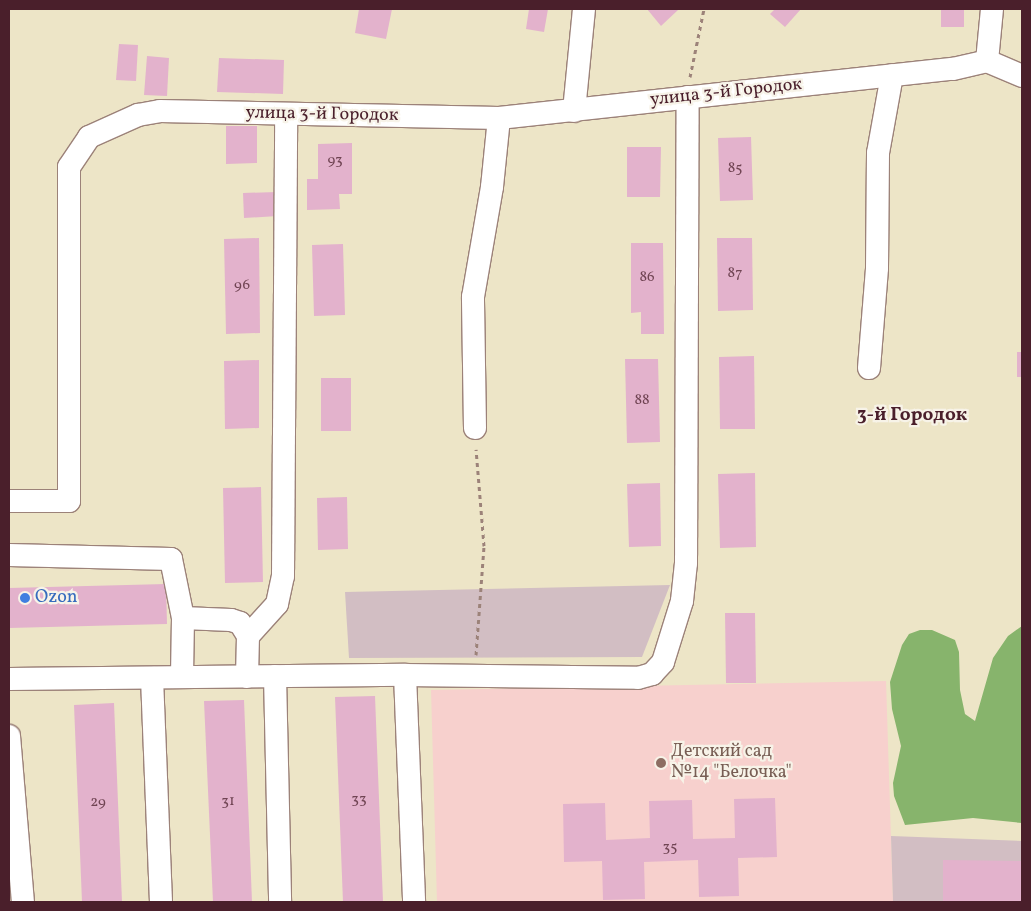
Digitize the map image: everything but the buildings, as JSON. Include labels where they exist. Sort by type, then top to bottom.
[{"type":"street","points":[[574,111],[584,9]]},
{"type":"street","points":[[992,9],[987,61],[1022,76]]},
{"type":"street","name":"улица 3-й Городок","points":[[9,501],[69,501],[69,167],[89,137],[138,116],[160,112],[499,118],[953,69],[987,61]]},
{"type":"street","points":[[869,368],[877,268],[878,153],[892,75]]},
{"type":"street","points":[[9,680],[405,675],[638,678],[652,674],[663,662],[682,601],[686,563],[688,97]]},
{"type":"street","points":[[248,636],[277,604],[283,576],[286,114]]},
{"type":"street","points":[[475,428],[473,297],[492,187],[499,118]]},
{"type":"street","points":[[9,555],[171,559],[183,618],[182,677]]},
{"type":"street","points":[[183,618],[231,620],[240,623],[248,636],[247,677]]},
{"type":"street","points":[[405,675],[414,902]]},
{"type":"street","points":[[275,676],[280,902]]},
{"type":"street","points":[[152,678],[161,902]]},
{"type":"street","points":[[9,736],[22,902]]},
{"type":"path","points":[[688,97],[704,9]]},
{"type":"path","points":[[475,428],[484,546],[475,676]]},
{"type":"shaded area","points":[[670,585],[642,657],[349,658],[345,592]]},
{"type":"shaded area","name":"Детский сад №14 \"Белочка\"","points":[[886,681],[893,902],[437,902],[431,690]]},
{"type":"shaded area","points":[[891,836],[1022,841],[1022,902],[893,902]]},
{"type":"green space","points":[[1022,626],[1022,823],[973,818],[905,825],[894,796],[893,783],[901,746],[892,709],[890,682],[902,645],[909,634],[920,630],[932,630],[955,640],[959,652],[960,690],[965,714],[975,721],[993,658],[1008,636]]},
{"type":"place","name":"Ozon","points":[[25,598]]},
{"type":"place","name":"Детский сад №14 \"Белочка\"","points":[[661,763]]},
{"type":"district","name":"3-й Городок","points":[[912,416]]}]
